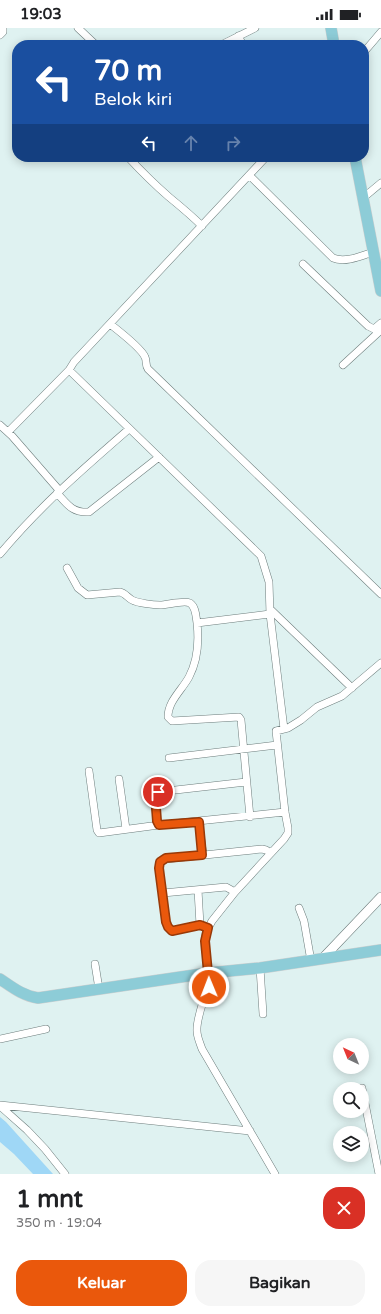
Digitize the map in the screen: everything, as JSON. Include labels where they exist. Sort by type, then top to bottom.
[{"type":"main road","points":[[331,28],[333,40]]},
{"type":"main road","points":[[356,162],[381,292]]},
{"type":"main road","points":[[0,979],[20,993],[32,998],[38,998],[381,950]]},
{"type":"street","points":[[78,28],[91,40]]},
{"type":"street","points":[[229,40],[240,33],[255,28]]},
{"type":"street","points":[[369,46],[381,32]]},
{"type":"street","points":[[133,162],[147,177],[202,226]]},
{"type":"street","points":[[8,432],[69,370],[74,362],[261,162]]},
{"type":"street","points":[[249,175],[333,258],[345,260],[373,252]]},
{"type":"street","points":[[363,198],[381,183]]},
{"type":"street","points":[[303,264],[368,326],[374,329],[381,323]]},
{"type":"street","points":[[110,324],[139,349],[145,357],[148,369],[381,594]]},
{"type":"street","points":[[343,365],[381,330]]},
{"type":"street","points":[[69,370],[261,556],[269,582],[270,612],[284,729]]},
{"type":"street","points":[[0,425],[8,432],[73,510],[89,512],[159,457]]},
{"type":"street","points":[[0,554],[20,530],[58,492],[130,429]]},
{"type":"street","points":[[67,568],[78,588],[87,595],[120,592],[133,601],[159,605],[187,602],[192,606],[197,623],[198,646],[196,659],[190,675],[171,705],[168,713],[169,719],[172,721],[239,717],[241,720],[250,817]]},
{"type":"street","points":[[197,623],[270,612]]},
{"type":"street","points":[[270,612],[352,688]]},
{"type":"street","points":[[275,1174],[202,1049],[198,1037],[198,1020],[211,973],[205,941],[208,928],[212,921],[235,892],[288,833],[276,731],[284,729],[301,720],[317,707],[340,697],[381,664]]},
{"type":"street","points":[[169,758],[277,745]]},
{"type":"street","points":[[89,771],[98,832],[250,817],[285,812]]},
{"type":"street","points":[[119,780],[126,829]]},
{"type":"street","points":[[159,825],[157,821],[155,795],[158,792],[246,782]]},
{"type":"street","points":[[199,822],[202,855]]},
{"type":"street","points":[[208,928],[200,925],[172,931],[169,929],[166,922],[159,868],[160,862],[166,858],[262,849],[271,853]]},
{"type":"street","points":[[163,893],[226,887],[235,892]]},
{"type":"street","points":[[198,890],[200,925]]},
{"type":"street","points":[[323,958],[381,897]]},
{"type":"street","points":[[299,908],[304,921],[311,960]]},
{"type":"street","points":[[95,964],[99,989]]},
{"type":"street","points":[[260,968],[263,1014]]},
{"type":"street","points":[[0,1039],[46,1029]]},
{"type":"street","points":[[0,1106],[250,1131]]},
{"type":"street","points":[[0,1106],[27,1130],[45,1149],[65,1174]]},
{"type":"street","points":[[368,1118],[379,1174]]},
{"type":"water","points":[[0,1117],[53,1174],[33,1174],[0,1142]]},
{"type":"route","points":[[158,792],[155,795],[157,821],[159,825],[199,822],[202,855],[166,858],[160,862],[159,868],[166,925],[169,929],[172,931],[200,925],[208,928],[205,941],[208,973],[213,973],[209,987]]}]
